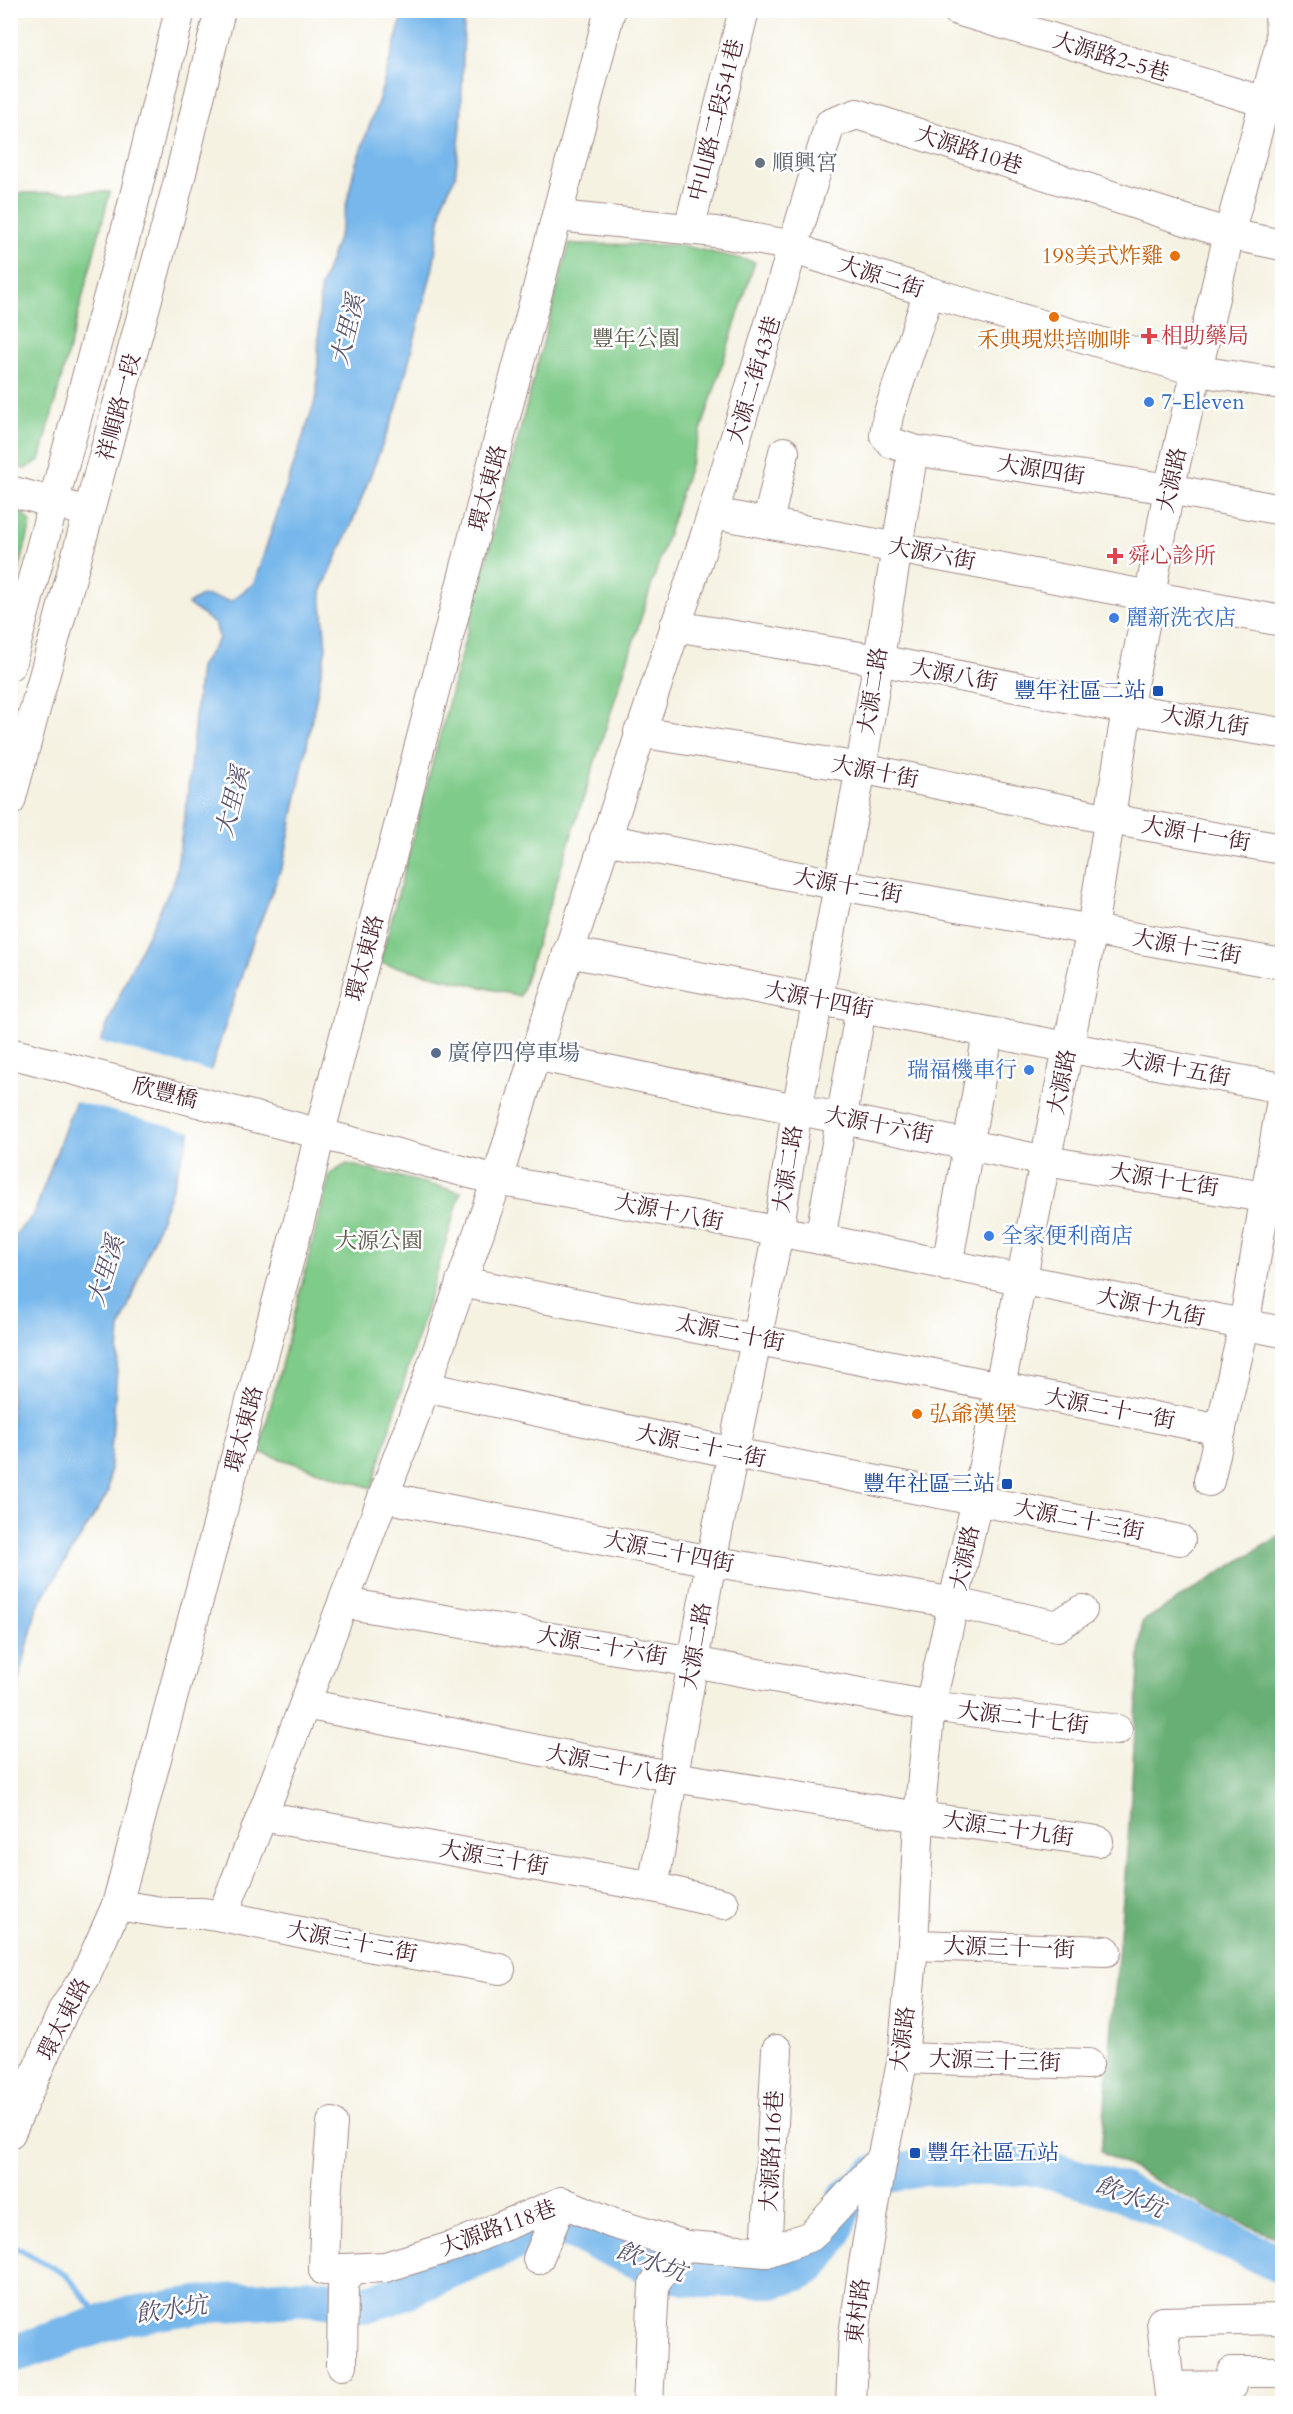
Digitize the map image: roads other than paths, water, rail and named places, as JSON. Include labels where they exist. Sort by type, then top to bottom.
[{"type":"street","name":"祥順路一段","points":[[10,664],[127,228],[180,10]]},
{"type":"street","name":"祥順路一段","points":[[10,801],[91,513],[179,181],[220,10]]},
{"type":"street","name":"環太東路","points":[[10,2133],[64,2009],[85,1977],[117,1905],[304,1202],[320,1132],[610,10]]},
{"type":"street","name":"中山路二段541巷","points":[[689,229],[744,10]]},
{"type":"street","name":"大源路2-5巷","points":[[957,10],[1274,105]]},
{"type":"street","name":"大源路","points":[[871,2219],[903,2058],[913,1945],[919,1817],[930,1706],[977,1500],[1069,1048],[1092,929],[1127,709],[1169,489],[1229,234],[1274,105],[1281,43],[1280,10]]},
{"type":"street","name":"大源路10巷","points":[[795,246],[830,124],[857,114],[1229,234]]},
{"type":"street","name":"大源二街","points":[[558,216],[689,229],[795,246],[810,254],[929,292],[1198,371],[1282,384]]},
{"type":"street","points":[[1229,234],[1282,245]]},
{"type":"street","name":"大源二街43巷","points":[[212,1915],[262,1816],[426,1387],[497,1180],[639,732],[713,513],[795,246]]},
{"type":"street","name":"大源四街","points":[[929,292],[888,416],[885,435],[892,443],[913,450],[1169,489],[1282,510]]},
{"type":"street","name":"大源二路","points":[[653,1887],[711,1561],[778,1233],[797,1110],[861,768],[913,450]]},
{"type":"street","points":[[768,522],[784,452]]},
{"type":"street","points":[[10,491],[91,513]]},
{"type":"street","name":"大源六街","points":[[713,513],[1282,621]]},
{"type":"street","name":"大源八街","points":[[675,626],[878,660],[1127,709]]},
{"type":"street","name":"大源九街","points":[[1127,709],[1282,733]]},
{"type":"street","name":"大源十街","points":[[639,732],[861,768],[1109,819]]},
{"type":"street","name":"大源十一街","points":[[1109,819],[1282,849]]},
{"type":"street","name":"大源十二街","points":[[605,839],[840,885],[1092,929]]},
{"type":"street","name":"大源十三街","points":[[1092,929],[1282,964]]},
{"type":"street","name":"大源十四街","points":[[568,952],[1069,1048]]},
{"type":"street","points":[[820,1239],[861,1008]]},
{"type":"street","points":[[947,1266],[988,1033]]},
{"type":"street","name":"大源十五街","points":[[1069,1048],[1282,1088]]},
{"type":"street","name":"欣豐橋","points":[[10,1053],[320,1132]]},
{"type":"street","name":"大源十六街","points":[[535,1055],[1046,1161]]},
{"type":"street","points":[[1209,1481],[1274,1198],[1282,1100]]},
{"type":"street","name":"大源十八街","points":[[320,1132],[497,1180],[820,1239],[1020,1280]]},
{"type":"street","name":"大源十七街","points":[[1046,1161],[1274,1198]]},
{"type":"street","name":"大源十九街","points":[[1020,1280],[1282,1332]]},
{"type":"street","name":"太源二十街","points":[[461,1282],[757,1338],[998,1388]]},
{"type":"street","name":"大源二十二街","points":[[426,1387],[734,1453],[977,1500]]},
{"type":"street","name":"大源二十一街","points":[[998,1388],[1221,1430]]},
{"type":"street","name":"大源二十四街","points":[[384,1497],[711,1561],[955,1603],[1057,1626],[1082,1610]]},
{"type":"street","name":"大源二十三街","points":[[977,1500],[1180,1540]]},
{"type":"street","name":"大源二十六街","points":[[344,1603],[693,1662],[930,1706]]},
{"type":"street","name":"大源二十八街","points":[[305,1704],[674,1777],[919,1817]]},
{"type":"street","name":"大源二十七街","points":[[930,1706],[1117,1730]]},
{"type":"street","name":"大源三十街","points":[[262,1816],[653,1887],[724,1904]]},
{"type":"street","name":"大源二十九街","points":[[919,1817],[1098,1841]]},
{"type":"street","points":[[117,1905],[168,1913],[212,1915]]},
{"type":"street","name":"大源三十二街","points":[[212,1915],[378,1948],[500,1969]]},
{"type":"street","name":"大源三十一街","points":[[913,1945],[1106,1951]]},
{"type":"street","name":"大源路116巷","points":[[766,2252],[777,2050]]},
{"type":"street","name":"大源三十三街","points":[[903,2058],[1088,2064]]},
{"type":"street","points":[[332,2123],[326,2198],[340,2275],[342,2364]]},
{"type":"street","name":"大源路118巷","points":[[340,2275],[385,2267],[558,2210],[612,2223],[679,2251],[766,2252],[811,2236],[882,2159]]},
{"type":"street","points":[[538,2259],[558,2210]]},
{"type":"street","name":"東村路","points":[[851,2403],[854,2335],[871,2219]]},
{"type":"street","points":[[648,2403],[654,2285],[679,2251]]},
{"type":"street","points":[[1282,2319],[1162,2322],[1171,2395],[1232,2386],[1232,2372],[1282,2372]]},
{"type":"water","name":"大里溪","points":[[404,11],[467,11],[464,23],[461,126],[455,177],[443,201],[433,267],[397,407],[350,528],[321,592],[326,648],[284,861],[254,938],[169,1197],[120,1328],[108,1493],[37,1607],[18,1685],[11,1741],[11,1239],[34,1214],[69,1118],[128,975],[175,879],[187,800],[200,667],[219,639],[216,625],[188,604],[203,595],[231,601],[254,583],[317,395],[320,290],[341,229],[355,166],[379,99]]},
{"type":"waterway","name":"飲水坑","points":[[10,2355],[126,2316],[197,2305],[309,2297],[364,2304],[389,2297],[550,2227],[563,2227],[666,2272],[702,2279],[776,2279],[811,2265],[833,2234],[846,2199],[875,2174],[888,2174],[924,2167],[1039,2167],[1123,2192],[1282,2265]]},
{"type":"waterway","points":[[10,2244],[66,2275],[106,2323]]},
{"type":"place","name":"順興宮","points":[[760,163]]},
{"type":"place","name":"198美式炸雞","points":[[1175,256]]},
{"type":"place","name":"禾典現烘培咖啡","points":[[1054,317]]},
{"type":"place","name":"相助藥局","points":[[1149,336]]},
{"type":"place","name":"7-Eleven","points":[[1149,402]]},
{"type":"place","name":"舜心診所","points":[[1115,556]]},
{"type":"place","name":"麗新洗衣店","points":[[1114,618]]},
{"type":"place","name":"豐年社區二站","points":[[1158,691]]},
{"type":"place","name":"廣停四停車場","points":[[436,1053]]},
{"type":"place","name":"瑞福機車行","points":[[1029,1070]]},
{"type":"place","name":"全家便利商店","points":[[989,1236]]},
{"type":"place","name":"弘爺漢堡","points":[[917,1414]]},
{"type":"place","name":"豐年社區三站","points":[[1007,1484]]},
{"type":"place","name":"豐年社區五站","points":[[915,2153]]},
{"type":"park label","name":"豐年公園","points":[[636,339]]},
{"type":"park label","name":"大源公園","points":[[379,1241]]}]
